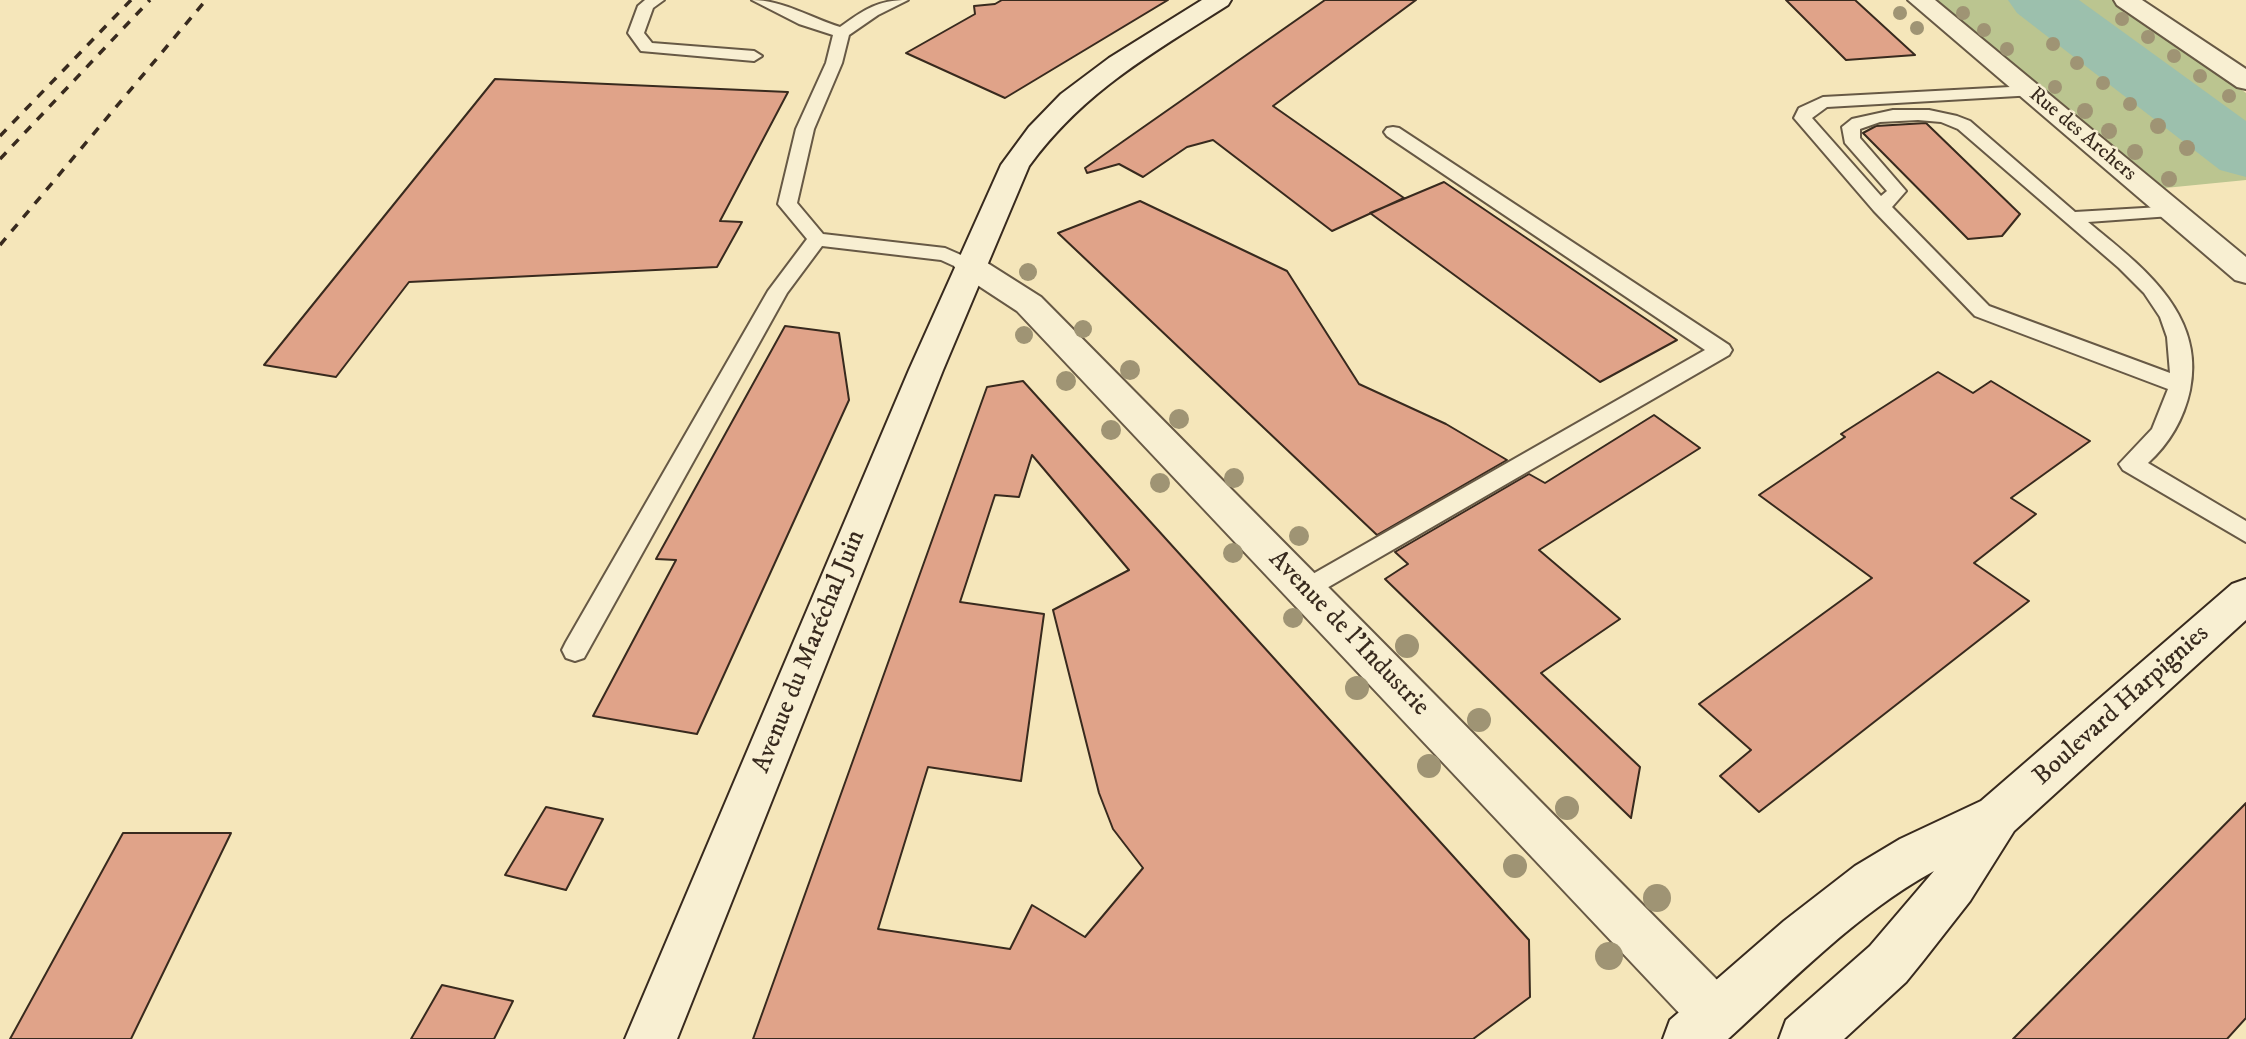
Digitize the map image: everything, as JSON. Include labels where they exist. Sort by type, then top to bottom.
[{"type":"main road","name":"Avenue du Maréchal Juin","points":[[651,1039],[970,266],[1015,165],[1055,115],[1103,74],[1219,0]]},
{"type":"main road","name":"Rue des Archers","points":[[1920,0],[2245,272]]},
{"type":"main road","points":[[2126,0],[2246,81]]},
{"type":"main road","name":"Avenue de l'Industrie","points":[[970,266],[1029,304],[1306,590],[1702,1027]]},
{"type":"main road","name":"Boulevard Harpignies","points":[[1805,1039],[1888,964],[1953,885],[1998,816],[2246,595]]},
{"type":"main road","name":"Boulevard Harpignies","points":[[1702,1027],[1872,882],[1895,867],[1998,816]]},
{"type":"lane","points":[[656,0],[646,6],[636,33],[647,48],[754,56]]},
{"type":"lane","points":[[760,0],[805,21],[842,33]]},
{"type":"lane","points":[[900,0],[872,12],[842,33],[834,63],[805,129],[787,204],[817,239],[945,254],[970,266]]},
{"type":"lane","points":[[2029,91],[1823,103],[1805,112],[1803,118],[1881,207],[1982,311],[2180,385]]},
{"type":"lane","points":[[1881,207],[1897,191],[1851,139],[1850,127],[1868,119],[1940,116],[1964,125],[2124,263],[2158,298],[2170,317],[2176,335],[2180,385],[2177,401],[2166,428],[2146,453],[2131,464],[2246,533]]},
{"type":"lane","points":[[1306,590],[1721,350],[1393,132]]},
{"type":"lane","points":[[2070,218],[2171,210]]},
{"type":"lane","points":[[575,650],[778,291],[817,239]]},
{"type":"green space","points":[[1937,0],[2116,0],[2246,93],[2246,180],[2165,188]]},
{"type":"building","points":[[1002,0],[1168,0],[1005,98],[906,53],[975,14],[974,6],[995,4]]},
{"type":"building","points":[[1325,0],[1416,0],[1273,106],[1404,198],[1332,231],[1213,140],[1187,147],[1143,177],[1119,164],[1087,173],[1085,168]]},
{"type":"building","points":[[1786,0],[1855,0],[1915,55],[1846,60]]},
{"type":"building","points":[[495,79],[788,92],[720,221],[742,222],[717,267],[409,282],[336,377],[264,365]]},
{"type":"building","points":[[1926,123],[2020,214],[2002,236],[1968,239],[1863,133],[1876,126]]},
{"type":"building","points":[[1444,182],[1677,340],[1600,382],[1370,213]]},
{"type":"building","points":[[1140,201],[1287,271],[1359,384],[1446,424],[1507,460],[1377,535],[1058,233]]},
{"type":"building","points":[[785,326],[839,333],[849,400],[697,734],[593,716],[676,560],[656,559]]},
{"type":"building","points":[[1938,372],[1973,393],[1991,381],[2090,441],[2011,498],[2036,514],[1974,563],[2029,601],[1759,812],[1720,776],[1751,750],[1699,704],[1872,578],[1759,495],[1845,437],[1841,434]]},
{"type":"building","points":[[1023,381],[1529,940],[1530,997],[1473,1039],[753,1039],[987,387]],"holes":[[[1032,455],[1129,570],[1053,610],[1099,793],[1113,829],[1143,868],[1085,937],[1032,905],[1010,949],[878,929],[928,767],[1021,781],[1044,614],[960,602],[995,495],[1019,497]]]},
{"type":"building","points":[[1654,415],[1700,448],[1539,550],[1620,619],[1541,673],[1640,767],[1631,818],[1385,579],[1408,564],[1395,552],[1529,474],[1545,483]]},
{"type":"building","points":[[2246,803],[2246,1018],[2227,1039],[2013,1039]]},
{"type":"building","points":[[546,807],[603,819],[566,890],[505,875]]},
{"type":"building","points":[[123,833],[231,833],[131,1039],[10,1039]]},
{"type":"building","points":[[442,985],[513,1001],[494,1039],[411,1039]]},
{"type":"waterway","points":[[2039,0],[2246,155]]},
{"type":"railway","points":[[0,136],[131,0]]},
{"type":"railway","points":[[0,159],[150,0]]},
{"type":"railway","points":[[0,245],[206,0]]}]
